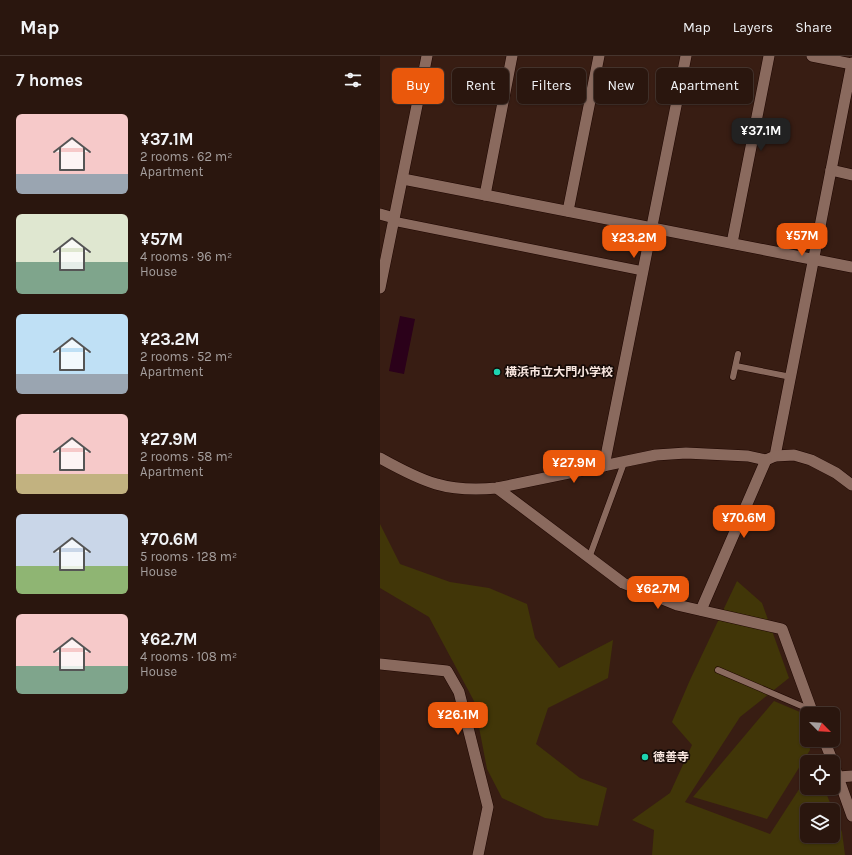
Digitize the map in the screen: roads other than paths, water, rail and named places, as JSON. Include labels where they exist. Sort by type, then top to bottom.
[{"type":"street","points":[[380,288],[428,56]]},
{"type":"street","points":[[485,195],[512,56]]},
{"type":"street","points":[[568,211],[599,56]]},
{"type":"street","points":[[604,466],[686,56]]},
{"type":"street","points":[[732,243],[769,56]]},
{"type":"street","points":[[701,610],[771,458],[791,377],[852,63],[812,56]]},
{"type":"street","points":[[831,170],[852,175]]},
{"type":"street","points":[[403,179],[852,266]]},
{"type":"street","points":[[380,214],[394,219],[643,271]]},
{"type":"street","points":[[380,458],[427,481],[454,489],[473,490],[497,488],[656,455],[686,453],[771,458],[794,455],[811,460],[836,473],[852,486]]},
{"type":"street","points":[[497,488],[623,583],[677,605],[782,629],[810,707]]},
{"type":"street","points":[[380,664],[447,671],[459,692],[488,808],[478,855]]},
{"type":"street","points":[[840,777],[852,776]]},
{"type":"street","points":[[840,780],[852,816]]},
{"type":"lane","points":[[733,377],[738,354]]},
{"type":"lane","points":[[736,366],[791,377]]},
{"type":"lane","points":[[589,558],[624,462]]},
{"type":"lane","points":[[718,670],[801,707]]},
{"type":"place","name":"横浜市立大門小学校","points":[[497,372]]},
{"type":"place","name":"徳善寺","points":[[645,757]]}]
